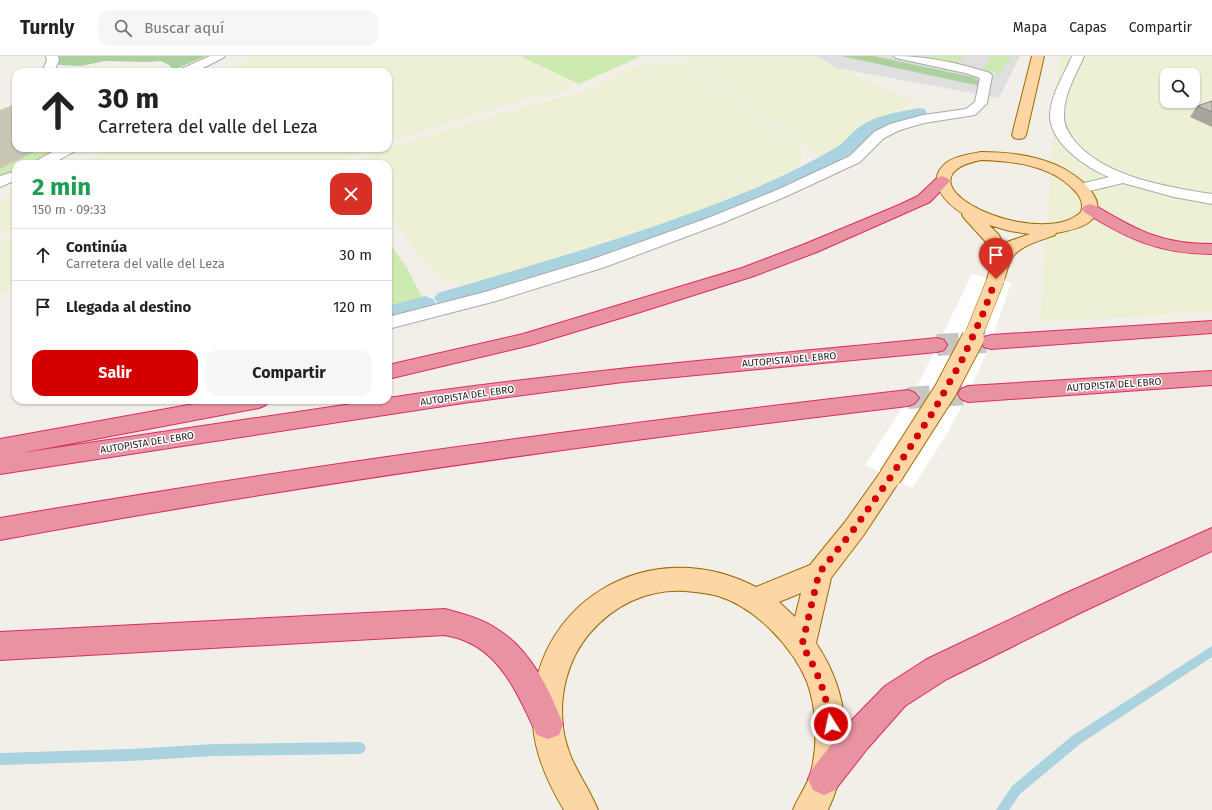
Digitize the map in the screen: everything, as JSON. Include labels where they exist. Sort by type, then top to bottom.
[{"type":"highway","points":[[392,371],[524,340],[627,310],[741,274],[811,248],[884,218],[924,199],[942,181]]},
{"type":"highway","points":[[1090,209],[1121,227],[1146,239],[1180,248],[1212,249]]},
{"type":"highway","points":[[991,342],[1212,327]]},
{"type":"highway","name":"AUTOPISTA DEL EBRO","points":[[0,465],[463,395],[623,375],[937,345]]},
{"type":"highway","name":"AUTOPISTA DEL EBRO","points":[[968,394],[1212,378]]},
{"type":"highway","points":[[0,529],[269,483],[492,450],[687,424],[908,398]]},
{"type":"highway","points":[[0,448],[236,404]]},
{"type":"highway","points":[[824,779],[856,738],[895,696],[937,669],[1045,616],[1212,539]]},
{"type":"highway","points":[[0,646],[445,622],[471,630],[497,644],[518,666],[548,724]]},
{"type":"main road","points":[[1002,259],[993,239],[948,193],[942,181],[943,173],[948,167],[956,162],[981,156],[1002,147],[1019,135],[1038,56]]},
{"type":"main road","points":[[1019,135],[1027,149],[1046,167]]},
{"type":"main road","points":[[802,645],[819,573],[854,529],[890,478],[933,412],[962,360],[982,316],[1002,259],[1013,246],[1058,228],[1074,224],[1085,218],[1090,209],[1088,199],[1081,188],[1072,180],[1046,167],[1013,158],[981,156]]},
{"type":"main road","points":[[961,205],[977,214],[1004,224],[1039,229],[1058,228]]},
{"type":"main road","points":[[754,600],[819,573]]},
{"type":"main road","points":[[582,810],[565,783],[554,754],[548,724],[549,696],[555,669],[565,644],[580,623],[598,606],[618,592],[641,583],[666,578],[691,578],[716,583],[740,592],[763,605],[782,621],[802,645],[816,669],[826,697],[830,717],[830,752],[824,779],[809,810]]},
{"type":"street","points":[[50,68],[53,60],[52,56]]},
{"type":"street","points":[[194,68],[219,56]]},
{"type":"street","points":[[392,322],[490,297],[592,265],[714,222],[824,174],[855,158],[879,135],[895,127],[923,120],[970,112],[981,103],[986,76],[972,66],[900,56]]},
{"type":"street","points":[[1078,56],[1059,101],[1057,117],[1058,126],[1068,145],[1082,157],[1105,170],[1139,184],[1174,193],[1212,199]]},
{"type":"street","points":[[48,160],[63,152]]},
{"type":"street","points":[[0,182],[12,177]]},
{"type":"street","points":[[1081,188],[1124,178]]},
{"type":"shaded area","points":[[256,56],[520,56],[579,84],[565,91],[530,98],[392,142],[392,68],[230,68]]},
{"type":"shaded area","points":[[681,56],[816,56],[837,68],[916,102],[862,125],[828,156],[820,156],[804,146]]},
{"type":"shaded area","points":[[772,56],[1020,56],[999,98]]},
{"type":"shaded area","points":[[1059,56],[1212,56],[1212,312],[1040,322]]},
{"type":"shaded area","points":[[663,62],[685,62],[797,144],[802,154],[797,168],[751,190],[682,217],[548,260],[480,286],[460,285],[444,281],[435,274],[392,220],[392,160],[361,160],[376,152],[392,152],[392,147],[504,113],[581,92],[631,69]]},
{"type":"shaded area","points":[[12,106],[12,152],[35,152],[18,160],[12,160],[12,163],[0,169],[0,110]]},
{"type":"shaded area","points":[[104,152],[364,152],[344,160],[88,160]]},
{"type":"shaded area","points":[[12,194],[12,230],[0,232],[0,200]]},
{"type":"shaded area","points":[[12,239],[12,290],[0,294],[0,243]]},
{"type":"green space","points":[[57,56],[206,56],[178,68],[171,68],[161,61],[105,61],[81,66],[59,65]]},
{"type":"green space","points":[[520,56],[637,56],[640,57],[579,84]]},
{"type":"green space","points":[[841,56],[874,56],[972,77],[981,81],[980,86]]},
{"type":"green space","points":[[922,56],[966,56],[960,62],[953,62]]},
{"type":"green space","points":[[992,56],[1013,56],[999,73],[981,69]]},
{"type":"green space","points":[[35,152],[52,152],[37,160],[18,160]]},
{"type":"green space","points":[[12,163],[12,172],[0,178],[0,169]]},
{"type":"green space","points":[[392,247],[407,268],[425,303],[392,310]]},
{"type":"pier","points":[[972,274],[1011,283],[991,342],[968,394],[947,434],[912,488],[865,465],[920,381]]},
{"type":"building","points":[[1212,101],[1212,112],[1200,107],[1200,105]]},
{"type":"waterway","points":[[446,298],[604,250],[721,209],[780,184],[822,163],[846,149],[865,131],[877,124],[891,119],[919,113]]},
{"type":"waterway","points":[[392,313],[425,304]]},
{"type":"waterway","points":[[1002,810],[1016,790],[1076,740],[1212,651]]},
{"type":"waterway","points":[[0,759],[129,755],[215,750],[360,748]]},
{"type":"tunnel","points":[[937,345],[986,342]]},
{"type":"tunnel","points":[[908,398],[968,394]]},
{"type":"route","points":[[831,724],[826,697],[816,669],[802,645],[819,573],[854,529],[890,478],[933,412],[962,360],[982,316],[996,279]]}]
